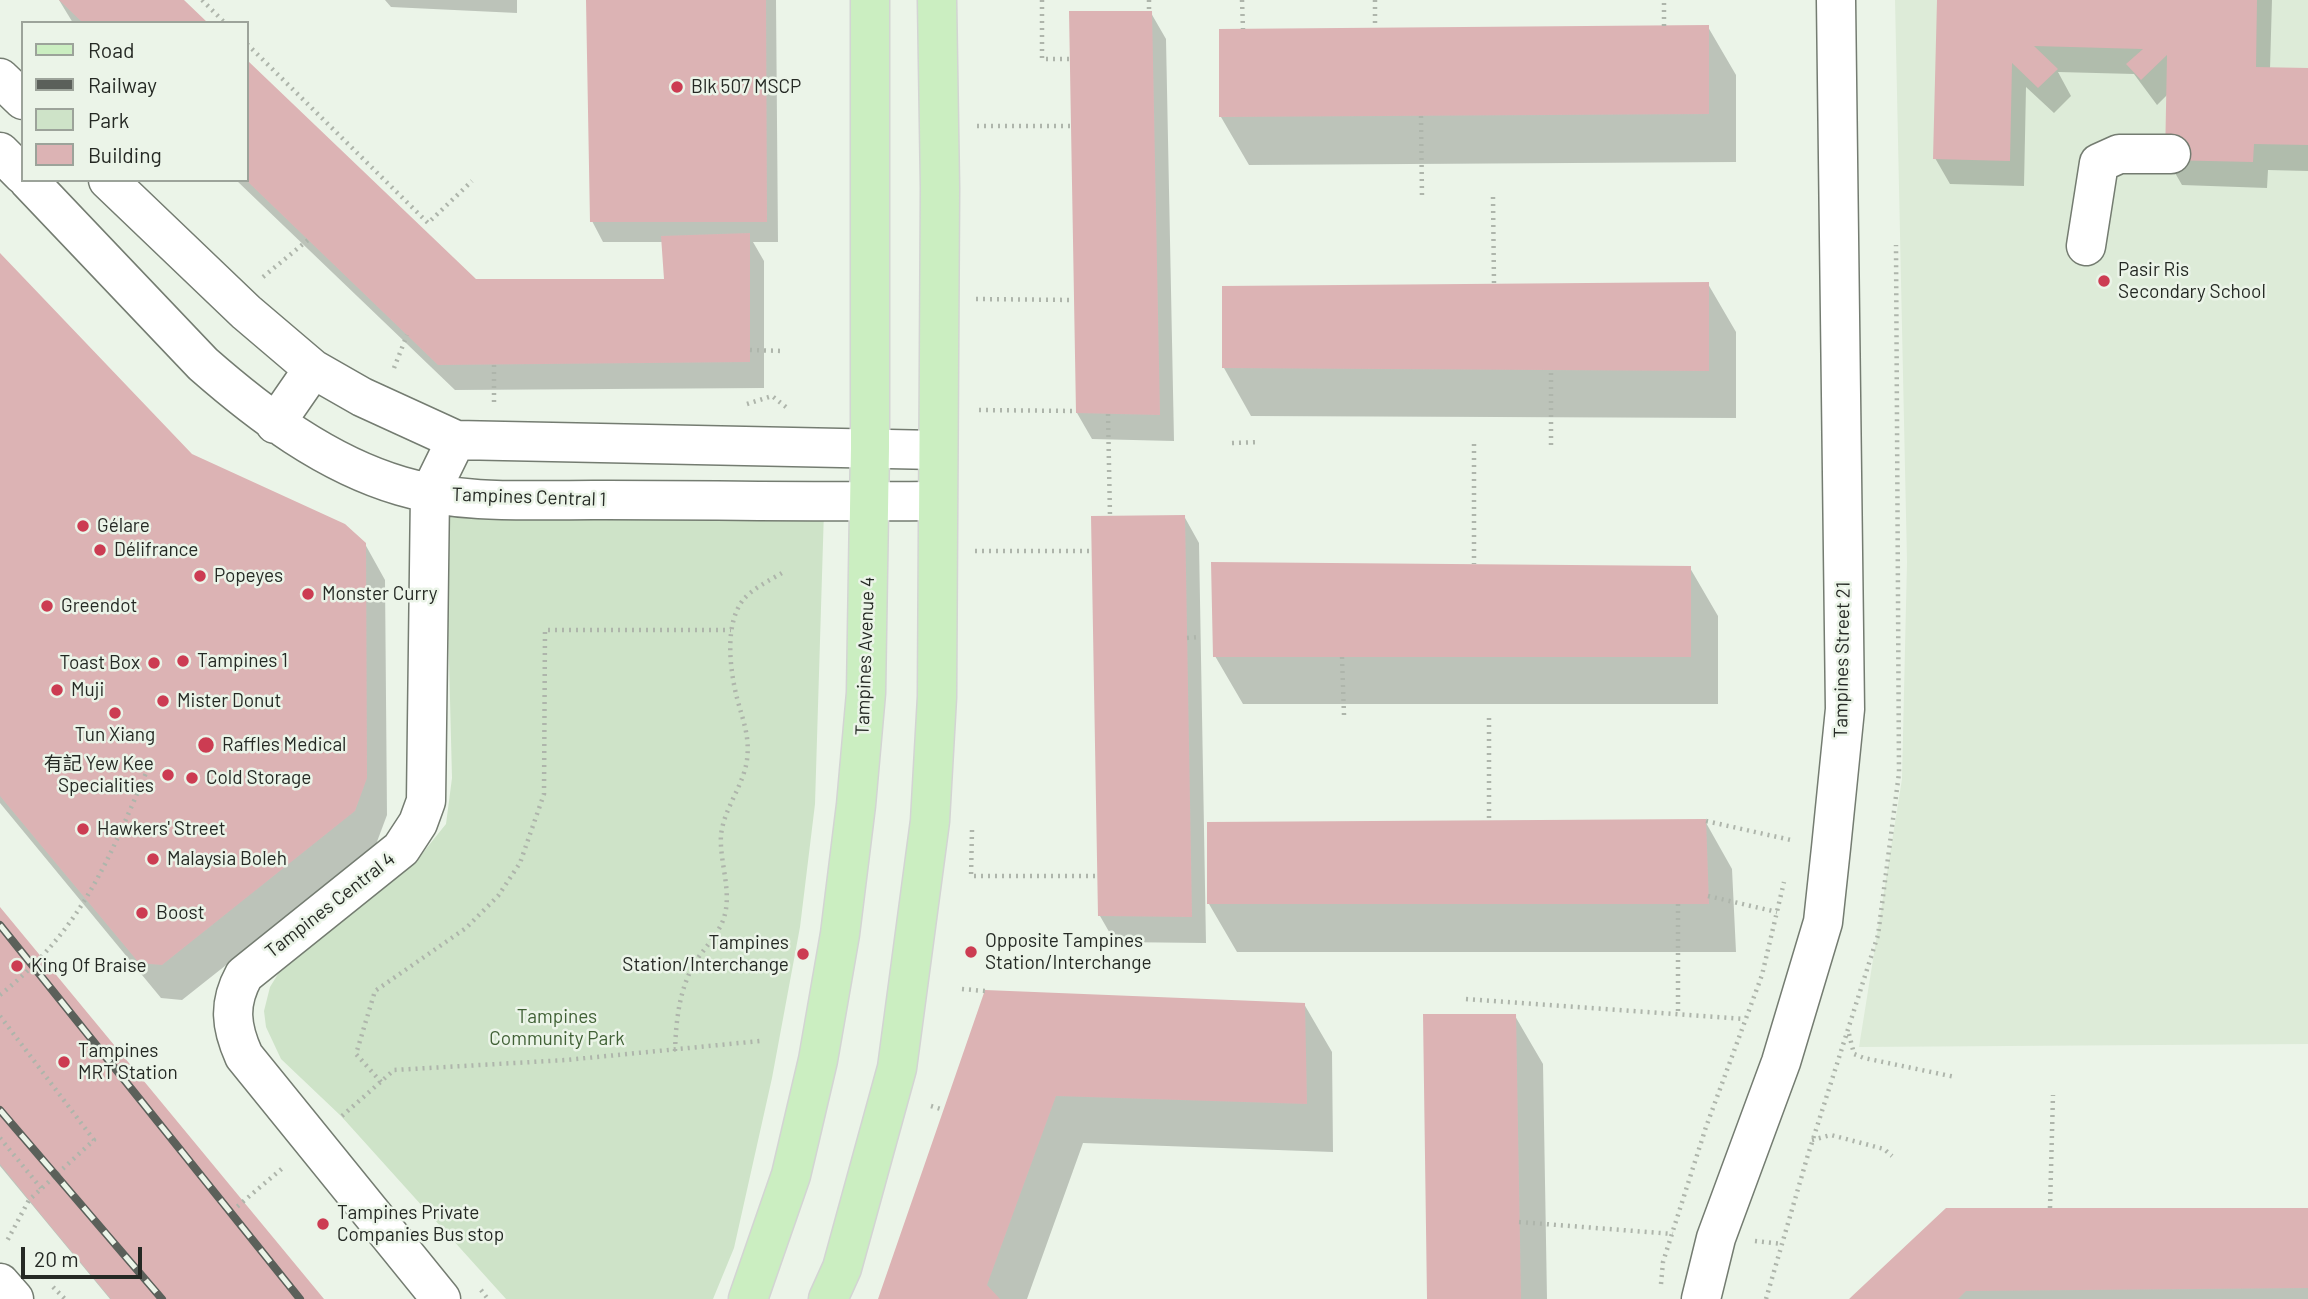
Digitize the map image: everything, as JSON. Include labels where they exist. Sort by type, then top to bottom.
[{"type":"main road","name":"Tampines Avenue 4","points":[[748,1299],[791,1175],[818,1060],[840,934],[866,693],[870,448],[870,0]]},
{"type":"main road","points":[[828,1299],[842,1268],[897,1068],[930,821],[937,696],[940,188],[937,0]]},
{"type":"street","name":"Tampines Street 21","points":[[1701,1299],[1716,1238],[1781,1062],[1823,922],[1845,709],[1836,0]]},
{"type":"street","points":[[0,78],[21,98]]},
{"type":"street","points":[[0,152],[21,173]]},
{"type":"street","points":[[2086,247],[2099,163],[2119,153],[2171,154]]},
{"type":"street","name":"Tampines Central 1","points":[[30,182],[203,364],[275,424],[365,473],[430,493],[488,499],[937,501]]},
{"type":"street","points":[[110,182],[246,312],[313,369],[374,402],[456,440],[937,450]]},
{"type":"street","points":[[275,424],[313,369]]},
{"type":"street","name":"Tampines Central 4","points":[[441,1299],[244,1056],[235,1033],[232,1011],[235,989],[244,975],[401,849],[418,823],[425,801],[430,493],[456,440]]},
{"type":"street","points":[[0,1283],[14,1299]]},
{"type":"path","points":[[202,0],[223,21]]},
{"type":"path","points":[[1042,0],[1042,59],[1070,59]]},
{"type":"path","points":[[1149,0],[1149,11]]},
{"type":"path","points":[[1242,0],[1243,29]]},
{"type":"path","points":[[1375,0],[1375,28]]},
{"type":"path","points":[[1664,0],[1664,26]]},
{"type":"path","points":[[248,45],[428,223],[472,181]]},
{"type":"path","points":[[1421,116],[1422,197]]},
{"type":"path","points":[[985,126],[1071,126]]},
{"type":"path","points":[[1493,197],[1494,284]]},
{"type":"path","points":[[259,280],[308,240]]},
{"type":"path","points":[[1766,1299],[1812,1141],[1878,935],[1899,773],[1896,245]]},
{"type":"path","points":[[988,299],[1074,300]]},
{"type":"path","points":[[392,373],[407,335]]},
{"type":"path","points":[[750,350],[784,351]]},
{"type":"path","points":[[494,365],[494,408]]},
{"type":"path","points":[[1551,370],[1551,445]]},
{"type":"path","points":[[736,408],[772,396]]},
{"type":"path","points":[[482,407],[504,409]]},
{"type":"path","points":[[986,410],[1076,411]]},
{"type":"path","points":[[1108,414],[1110,516]]},
{"type":"path","points":[[1232,443],[1259,442]]},
{"type":"path","points":[[1474,444],[1475,565]]},
{"type":"path","points":[[964,551],[1092,551]]},
{"type":"path","points":[[675,1051],[682,990],[694,965],[722,924],[725,912],[727,895],[722,866],[722,835],[727,809],[746,764],[748,728],[737,698],[731,629],[743,600],[782,573]]},
{"type":"path","points":[[381,1082],[356,1054],[375,991],[466,928],[498,896],[520,863],[532,830],[544,794],[545,630],[731,629]]},
{"type":"path","points":[[1186,638],[1199,637]]},
{"type":"path","points":[[1342,657],[1343,715]]},
{"type":"path","points":[[1489,718],[1489,821]]},
{"type":"path","points":[[0,995],[43,959],[86,900],[109,860],[149,766]]},
{"type":"path","points":[[1706,821],[1794,841]]},
{"type":"path","points":[[1792,852],[1798,828]]},
{"type":"path","points":[[1661,1287],[1663,1262],[1672,1234],[1744,1018],[1762,975],[1786,876]]},
{"type":"path","points":[[971,877],[1098,877]]},
{"type":"path","points":[[1708,896],[1823,922]]},
{"type":"path","points":[[1678,904],[1678,1014]]},
{"type":"path","points":[[962,989],[985,991]]},
{"type":"path","points":[[1466,999],[1744,1018]]},
{"type":"path","points":[[0,1016],[94,1140],[29,1200],[7,1241]]},
{"type":"path","points":[[1849,1029],[1854,1054],[1955,1077]]},
{"type":"path","points":[[337,1121],[394,1070],[675,1051],[760,1041]]},
{"type":"path","points":[[2050,1208],[2053,1095]]},
{"type":"path","points":[[931,1106],[944,1110]]},
{"type":"path","points":[[1812,1141],[1821,1135],[1831,1135],[1884,1149],[1892,1156]]},
{"type":"path","points":[[0,1138],[41,1188]]},
{"type":"path","points":[[232,1211],[288,1163]]},
{"type":"path","points":[[1519,1222],[1782,1244]]},
{"type":"path","points":[[480,1289],[488,1299]]},
{"type":"shaded area","name":"Pasir Ris Secondary School","points":[[1895,0],[2308,0],[2308,1044],[1859,1047],[1902,779],[1907,562]]},
{"type":"green space","name":"Tampines Community Park","points":[[445,503],[824,510],[815,804],[800,927],[772,1078],[734,1248],[713,1299],[506,1299],[341,1116],[281,1059],[266,1027],[264,1011],[270,987],[278,974],[421,855],[446,824],[452,778]]},
{"type":"building","points":[[59,0],[184,0],[206,21],[81,21]]},
{"type":"building","name":"Blk 507 MSCP","points":[[586,0],[766,0],[767,222],[590,222]]},
{"type":"building","points":[[1937,0],[2257,0],[2256,67],[2308,68],[2308,145],[2254,144],[2253,162],[2165,160],[2167,55],[2141,80],[2126,64],[2143,49],[2034,46],[2058,69],[2038,88],[2012,63],[2010,161],[1933,159]]},
{"type":"building","points":[[1069,11],[1152,11],[1160,415],[1076,413]]},
{"type":"building","points":[[1709,25],[1709,114],[1219,117],[1219,29]]},
{"type":"building","points":[[248,61],[476,279],[664,279],[661,236],[750,233],[750,362],[438,365],[248,182]]},
{"type":"building","name":"Tampines 1","points":[[0,253],[192,454],[345,524],[366,543],[367,778],[355,811],[162,965],[139,963],[0,796]]},
{"type":"building","points":[[1709,282],[1709,371],[1222,368],[1222,286]]},
{"type":"building","points":[[1185,515],[1192,917],[1098,916],[1091,516]]},
{"type":"building","points":[[1211,562],[1691,566],[1691,657],[1213,657]]},
{"type":"building","points":[[1706,819],[1709,904],[1207,904],[1207,822]]},
{"type":"building","name":"Tampines MRT Station","points":[[0,907],[324,1299],[111,1299],[34,1206],[0,1164]]},
{"type":"building","points":[[985,990],[1305,1003],[1307,1104],[1056,1096],[987,1285],[1000,1299],[878,1299]]},
{"type":"building","points":[[1423,1014],[1516,1014],[1521,1299],[1427,1299]]},
{"type":"building","points":[[1946,1208],[2308,1208],[2308,1288],[1966,1291],[1958,1299],[1849,1299]]},
{"type":"railway","points":[[0,925],[300,1299]]},
{"type":"railway","points":[[0,1110],[162,1299]]},
{"type":"place","name":"Blk 507 MSCP","points":[[677,87]]},
{"type":"place","name":"Pasir Ris Secondary School","points":[[2104,281]]},
{"type":"place","name":"Gélare","points":[[83,526]]},
{"type":"place","name":"Délifrance","points":[[100,550]]},
{"type":"place","name":"Popeyes","points":[[200,576]]},
{"type":"place","name":"Monster Curry","points":[[308,594]]},
{"type":"place","name":"Greendot","points":[[47,606]]},
{"type":"place","name":"Tampines 1","points":[[183,661]]},
{"type":"place","name":"Toast Box","points":[[154,663]]},
{"type":"place","name":"Muji","points":[[57,690]]},
{"type":"place","name":"Mister Donut","points":[[163,701]]},
{"type":"place","name":"Tun Xiang","points":[[115,713]]},
{"type":"place","name":"Raffles Medical","points":[[206,745]]},
{"type":"place","name":"有記 Yew Kee Specialities","points":[[168,775]]},
{"type":"place","name":"Cold Storage","points":[[192,778]]},
{"type":"place","name":"Hawkers' Street","points":[[83,829]]},
{"type":"place","name":"Malaysia Boleh","points":[[153,859]]},
{"type":"place","name":"Boost","points":[[142,913]]},
{"type":"place","name":"Opposite Tampines Station/Interchange","points":[[971,952]]},
{"type":"place","name":"Tampines Station/Interchange","points":[[803,954]]},
{"type":"place","name":"King Of Braise","points":[[17,966]]},
{"type":"place","name":"Tampines MRT Station","points":[[64,1062]]},
{"type":"place","name":"Tampines Private Companies Bus stop","points":[[323,1224]]}]
